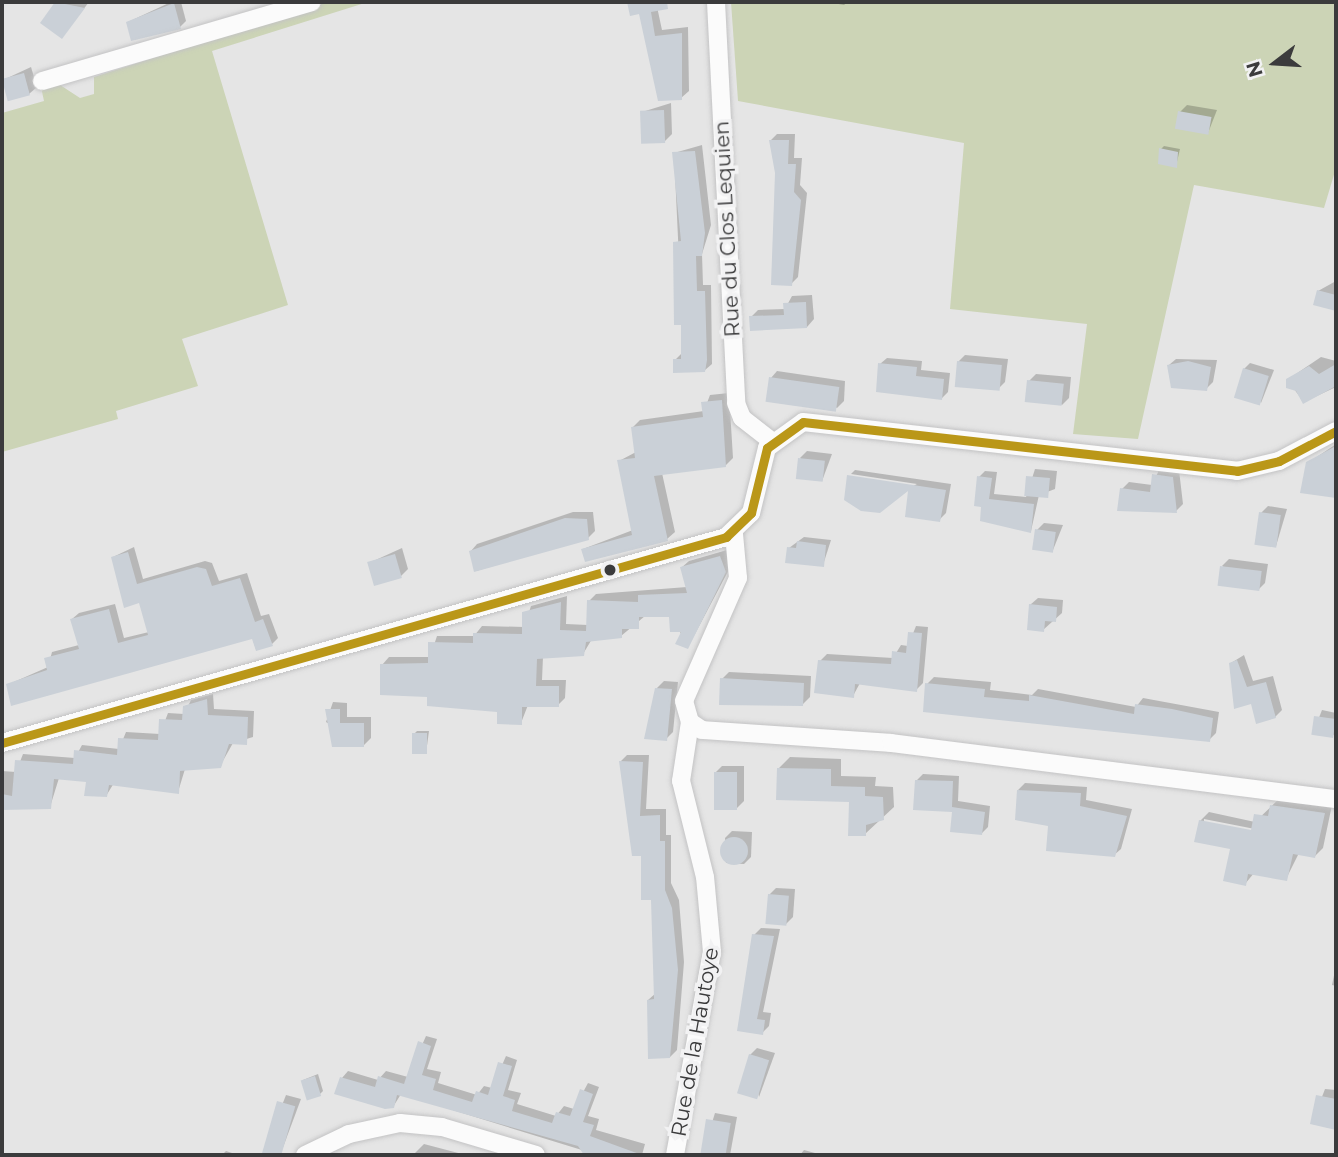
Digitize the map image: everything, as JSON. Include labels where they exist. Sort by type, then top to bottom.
[{"type":"street","points":[[42,81],[313,2]]},
{"type":"street","name":"Rue du Clos Lequien","points":[[716,2],[736,403],[742,418],[771,441]]},
{"type":"street","points":[[2,743],[734,534],[751,513],[771,441],[794,425],[824,420],[1237,471],[1279,461],[1336,431]]},
{"type":"street","name":"Rue de la Hautoye","points":[[675,1155],[712,952],[705,877],[681,781],[690,722],[686,693],[740,571],[734,534]]},
{"type":"street","points":[[690,722],[709,731],[891,743],[1336,799]]},
{"type":"street","points":[[305,1155],[362,1130],[414,1124],[536,1155]]},
{"type":"green space","points":[[328,2],[368,2],[212,51],[288,305],[182,339],[198,386],[116,411],[118,419],[2,452],[2,113],[44,101],[41,87],[57,83],[80,98],[94,94],[94,77]]},
{"type":"green space","points":[[731,2],[1336,2],[1336,168],[1324,208],[1194,185],[1138,439],[1073,434],[1087,324],[950,309],[964,143],[738,101]]},
{"type":"building","points":[[55,2],[85,8],[62,39],[40,23]]},
{"type":"building","points":[[627,2],[667,2],[668,9],[651,12],[655,36],[682,33],[682,100],[658,101],[639,14],[630,16]]},
{"type":"building","points":[[174,3],[181,29],[131,41],[126,22]]},
{"type":"building","points":[[24,73],[30,95],[8,101],[2,79]]},
{"type":"building","points":[[664,110],[665,143],[641,144],[640,111]]},
{"type":"building","points":[[1178,111],[1211,117],[1208,135],[1175,129]]},
{"type":"building","points":[[769,140],[789,140],[788,164],[796,164],[794,192],[801,200],[792,286],[771,285],[775,173]]},
{"type":"building","points":[[1159,148],[1178,152],[1177,168],[1158,164]]},
{"type":"building","points":[[695,151],[705,233],[702,256],[696,256],[697,291],[705,291],[707,360],[705,372],[673,373],[673,359],[681,359],[681,325],[674,325],[673,242],[681,241],[672,152]]},
{"type":"building","points":[[1317,290],[1336,295],[1336,311],[1313,305]]},
{"type":"building","points":[[806,302],[807,328],[750,331],[749,316],[784,315],[783,303]]},
{"type":"building","points":[[957,361],[1002,365],[1000,391],[955,387]]},
{"type":"building","points":[[1188,361],[1211,367],[1207,391],[1171,388],[1167,365]]},
{"type":"building","points":[[878,363],[917,367],[916,376],[944,379],[942,400],[876,392]]},
{"type":"building","points":[[1336,364],[1336,386],[1303,404],[1296,391],[1286,388],[1286,379],[1309,366],[1319,374]]},
{"type":"building","points":[[1243,368],[1269,376],[1260,406],[1234,398]]},
{"type":"building","points":[[769,377],[839,387],[836,412],[766,402]]},
{"type":"building","points":[[1027,380],[1064,384],[1061,406],[1025,402]]},
{"type":"building","points":[[722,400],[726,467],[654,476],[668,541],[585,562],[581,549],[632,535],[617,460],[635,458],[631,427],[703,417],[701,402]]},
{"type":"building","points":[[1336,446],[1336,498],[1300,493],[1306,462]]},
{"type":"building","points":[[798,458],[825,461],[823,482],[796,479]]},
{"type":"building","points":[[1152,474],[1173,477],[1177,513],[1117,511],[1120,488],[1150,492]]},
{"type":"building","points":[[847,475],[946,490],[940,522],[905,517],[908,491],[880,513],[861,511],[844,500]]},
{"type":"building","points":[[977,476],[992,478],[989,499],[1034,504],[1031,533],[980,521],[981,507],[974,506]]},
{"type":"building","points":[[1026,476],[1050,478],[1048,498],[1024,496]]},
{"type":"building","points":[[1259,512],[1281,515],[1276,548],[1254,545]]},
{"type":"building","points":[[565,518],[587,519],[589,540],[474,572],[469,551]]},
{"type":"building","points":[[1035,529],[1056,532],[1053,553],[1032,550]]},
{"type":"building","points":[[797,541],[826,545],[824,567],[785,563],[787,547],[796,548]]},
{"type":"building","points":[[128,552],[137,584],[197,567],[206,569],[212,586],[240,578],[255,622],[263,619],[273,646],[256,651],[252,639],[11,706],[6,684],[47,670],[44,658],[79,649],[70,619],[109,609],[118,643],[148,635],[139,603],[124,608],[111,557]]},
{"type":"building","points":[[395,554],[402,578],[374,586],[367,562]]},
{"type":"building","points":[[720,556],[726,572],[688,649],[675,644],[681,632],[670,632],[669,617],[639,617],[639,629],[622,629],[622,638],[586,642],[584,656],[537,659],[536,686],[559,686],[559,707],[522,707],[522,725],[497,724],[497,712],[427,706],[427,697],[380,695],[380,664],[428,663],[428,642],[473,643],[473,633],[522,634],[522,612],[561,602],[560,630],[586,631],[587,600],[638,602],[638,595],[687,593],[680,567]]},
{"type":"building","points":[[1220,566],[1262,571],[1259,591],[1218,586]]},
{"type":"building","points":[[1029,604],[1057,607],[1056,622],[1045,621],[1044,632],[1027,630]]},
{"type":"building","points":[[908,632],[922,633],[917,692],[855,684],[854,698],[814,693],[818,660],[891,664],[892,651],[906,653]]},
{"type":"building","points":[[1237,660],[1247,687],[1266,682],[1276,718],[1256,724],[1251,704],[1234,709],[1229,663]]},
{"type":"building","points":[[720,678],[804,683],[803,706],[719,705]]},
{"type":"building","points":[[925,683],[985,689],[984,697],[1029,701],[1029,695],[1134,714],[1135,704],[1172,709],[1213,718],[1210,742],[923,712]]},
{"type":"building","points":[[655,688],[672,689],[667,741],[644,739]]},
{"type":"building","points":[[207,699],[208,715],[248,717],[247,745],[229,744],[221,768],[180,771],[179,794],[109,785],[107,797],[84,796],[86,782],[54,779],[51,809],[2,810],[2,794],[12,796],[15,760],[73,764],[74,750],[117,755],[118,738],[158,740],[159,719],[182,720],[183,706]]},
{"type":"building","points":[[325,709],[340,709],[340,723],[364,723],[364,747],[332,747]]},
{"type":"building","points":[[1314,716],[1336,719],[1333,738],[1311,735]]},
{"type":"building","points":[[412,733],[427,733],[427,754],[412,754]]},
{"type":"building","points":[[619,761],[643,762],[640,816],[660,815],[660,841],[665,841],[665,890],[672,908],[678,970],[670,1058],[648,1059],[647,1000],[654,999],[651,900],[641,900],[641,856],[632,856]]},
{"type":"building","points":[[777,768],[831,769],[831,786],[865,787],[865,796],[883,797],[884,820],[866,825],[866,836],[848,836],[849,802],[776,800]]},
{"type":"building","points":[[714,772],[737,772],[737,810],[714,810]]},
{"type":"building","points":[[915,780],[953,781],[952,807],[985,812],[982,835],[950,832],[952,812],[913,810]]},
{"type":"building","points":[[1017,790],[1081,793],[1080,806],[1127,816],[1115,857],[1046,851],[1048,826],[1015,820]]},
{"type":"building","points":[[1270,805],[1325,813],[1315,858],[1293,854],[1287,881],[1248,874],[1246,886],[1223,881],[1230,849],[1194,842],[1199,820],[1251,830],[1254,814],[1268,816]]},
{"type":"building","points":[[734,837],[744,841],[748,851],[744,861],[734,865],[724,861],[720,851],[724,841]]},
{"type":"building","points":[[768,894],[789,896],[786,926],[765,924]]},
{"type":"building","points":[[752,934],[774,936],[757,1019],[765,1020],[763,1035],[737,1031]]},
{"type":"building","points":[[418,1041],[431,1046],[422,1075],[436,1079],[433,1090],[472,1102],[476,1091],[488,1095],[498,1062],[512,1066],[503,1096],[515,1100],[512,1111],[552,1123],[556,1112],[570,1116],[580,1089],[593,1094],[583,1122],[594,1125],[590,1136],[642,1155],[584,1155],[578,1146],[397,1095],[394,1108],[385,1109],[334,1094],[340,1077],[375,1087],[378,1076],[404,1084]]},
{"type":"building","points":[[749,1054],[769,1060],[757,1099],[737,1093]]},
{"type":"building","points":[[315,1076],[321,1096],[307,1100],[301,1080]]},
{"type":"building","points":[[1316,1095],[1336,1099],[1336,1130],[1310,1124]]},
{"type":"building","points":[[277,1101],[295,1106],[281,1155],[262,1155]]},
{"type":"building","points":[[706,1119],[731,1123],[726,1155],[700,1155]]},
{"type":"transit line","points":[[2,743],[726,537],[751,513],[767,448],[803,422],[1237,471],[1279,461],[1336,431]]}]
